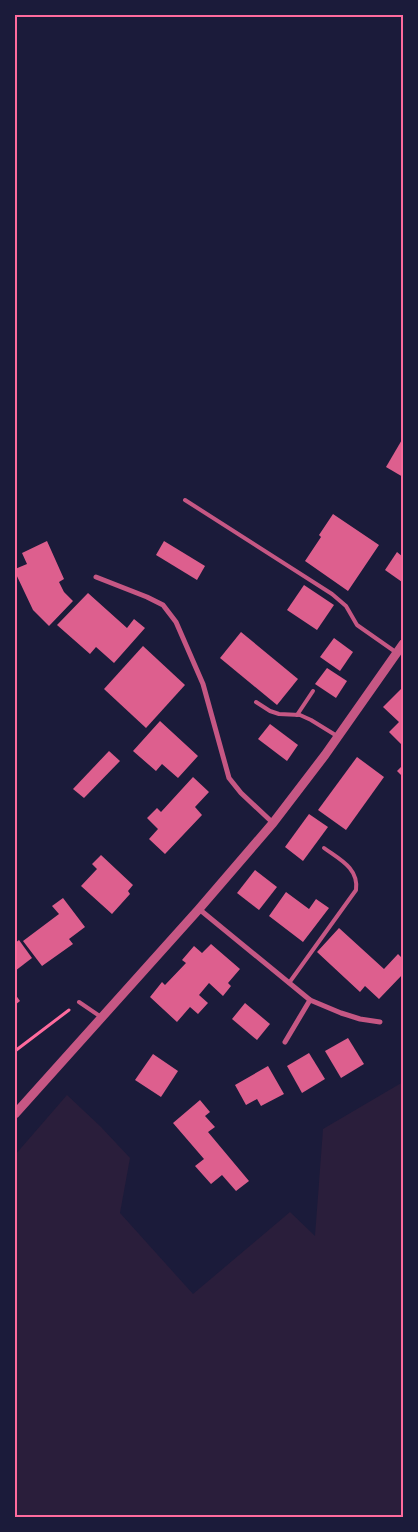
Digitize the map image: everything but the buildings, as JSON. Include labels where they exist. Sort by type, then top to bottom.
[{"type":"street","points":[[96,577],[163,605],[176,622],[203,684],[229,778],[241,793],[274,823]]},
{"type":"street","points":[[15,1114],[274,823],[338,737],[403,644]]},
{"type":"street","points":[[199,909],[310,1000],[341,1014],[380,1022]]},
{"type":"street","points":[[285,1042],[310,1000]]},
{"type":"lane","points":[[185,500],[332,594],[346,606],[357,625],[397,653]]},
{"type":"lane","points":[[297,715],[313,691]]},
{"type":"lane","points":[[256,702],[270,711],[279,714],[297,715],[311,720],[338,737]]},
{"type":"lane","points":[[289,983],[356,890],[356,879],[352,870],[324,848]]},
{"type":"lane","points":[[79,1002],[101,1017]]},
{"type":"path","points":[[15,1051],[79,1002]]},
{"type":"shaded area","points":[[403,1082],[403,1517],[15,1517],[15,1155],[67,1095],[130,1158],[120,1213],[193,1294],[290,1212],[315,1236],[323,1129]]}]
